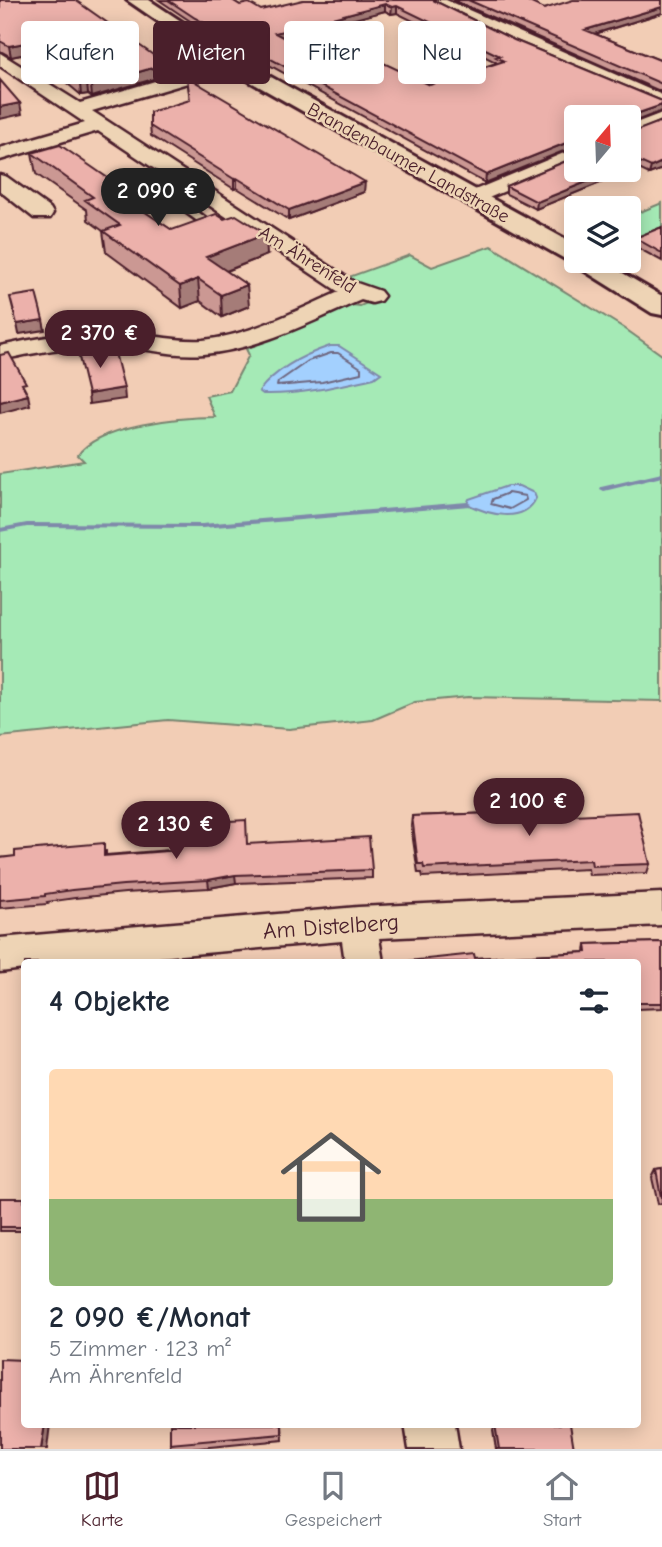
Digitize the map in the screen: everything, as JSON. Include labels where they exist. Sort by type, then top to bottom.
[{"type":"main road","name":"Brandenbaumer Landstraße","points":[[136,0],[168,21]]},
{"type":"main road","name":"Brandenbaumer Landstraße","points":[[269,84],[564,249]]},
{"type":"main road","points":[[604,273],[662,307]]},
{"type":"street","points":[[433,0],[662,102]]},
{"type":"street","name":"Am Ährenfeld","points":[[0,58],[346,287],[366,294],[228,344],[201,348],[116,339],[89,340],[0,353]]},
{"type":"street","points":[[78,109],[164,84]]},
{"type":"street","points":[[641,128],[662,119]]},
{"type":"street","points":[[0,154],[49,144],[101,124]]},
{"type":"street","points":[[472,198],[564,160]]},
{"type":"street","points":[[0,181],[42,213]]},
{"type":"street","name":"Am Distelberg","points":[[0,955],[358,923],[662,909]]},
{"type":"street","points":[[358,923],[364,959]]},
{"type":"street","points":[[431,1428],[434,1449]]},
{"type":"lane","points":[[176,173],[150,182],[207,223]]},
{"type":"green space","points":[[662,203],[662,233],[641,242],[641,212]]},
{"type":"green space","points":[[491,246],[624,328],[662,355],[662,701],[468,697],[415,702],[373,720],[289,729],[168,720],[0,737],[0,474],[84,461],[78,455],[88,445],[121,430],[162,421],[215,417],[206,396],[230,391],[249,355],[246,349],[310,323],[344,304],[360,306],[372,301],[346,278],[410,255],[432,267]]},
{"type":"water","points":[[330,346],[339,346],[381,373],[374,378],[333,387],[277,394],[263,394],[259,391],[291,363]]},
{"type":"water","points":[[507,486],[519,486],[534,493],[536,498],[523,512],[504,515],[467,504],[469,499]]},
{"type":"building","points":[[0,0],[75,0],[105,21],[21,21],[21,44],[9,46],[0,41]]},
{"type":"building","points":[[168,0],[232,0],[240,5],[249,3],[261,10],[303,0],[433,0],[476,21],[428,21],[397,6],[385,4],[321,21],[284,21],[284,31],[275,33],[284,38],[284,66],[270,58],[270,21],[201,21]]},
{"type":"building","points":[[468,0],[525,0],[544,9],[573,0],[662,0],[662,7],[585,30],[662,61],[662,84]]},
{"type":"building","points":[[486,26],[662,101],[662,105],[641,112],[641,105],[564,105],[564,144],[486,175],[317,84],[384,84],[384,63],[398,70],[398,84],[486,84],[486,67],[504,61],[486,49]]},
{"type":"building","points":[[139,45],[153,55],[153,68],[139,72]]},
{"type":"building","points":[[0,80],[20,103],[0,107]]},
{"type":"building","points":[[188,84],[199,84],[365,182],[289,210],[150,126],[150,112],[190,100]]},
{"type":"building","points":[[662,121],[662,162],[651,167],[641,162],[641,129]]},
{"type":"building","points":[[60,145],[131,194],[123,197],[172,230],[216,214],[224,219],[236,215],[266,234],[206,257],[247,285],[221,295],[198,279],[180,286],[103,231],[120,225],[85,200],[93,197],[32,153]]},
{"type":"building","points":[[564,162],[564,182],[586,182],[537,202],[506,186]]},
{"type":"building","points":[[662,227],[662,253],[641,241],[641,236]]},
{"type":"building","points":[[36,293],[43,320],[17,324],[10,297]]},
{"type":"building","points":[[77,349],[114,349],[124,388],[88,394]]},
{"type":"building","points":[[9,353],[26,383],[22,384],[28,395],[0,402],[0,355]]},
{"type":"building","points":[[571,805],[573,815],[638,812],[650,864],[592,866],[591,860],[424,868],[423,864],[418,864],[412,816],[494,813],[493,809]]},
{"type":"building","points":[[246,820],[247,844],[369,837],[372,870],[235,875],[208,880],[72,890],[45,896],[0,900],[0,858],[15,856],[15,851],[104,843],[104,856],[179,850],[178,824]]},
{"type":"building","points":[[662,942],[662,1003],[641,1003],[641,959],[428,959],[474,954],[475,958],[587,952],[586,944]]},
{"type":"building","points":[[662,1169],[662,1197],[661,1197],[656,1170]]},
{"type":"building","points":[[0,1198],[21,1198],[21,1227],[0,1227]]},
{"type":"building","points":[[0,1359],[21,1360],[21,1428],[44,1428],[41,1449],[0,1449]]},
{"type":"building","points":[[170,1428],[282,1428],[282,1434],[170,1444]]},
{"type":"building","points":[[496,1428],[571,1428],[574,1449],[499,1449]]},
{"type":"waterway","points":[[604,489],[662,475]]},
{"type":"waterway","points":[[0,530],[27,525],[202,526],[467,504]]}]
